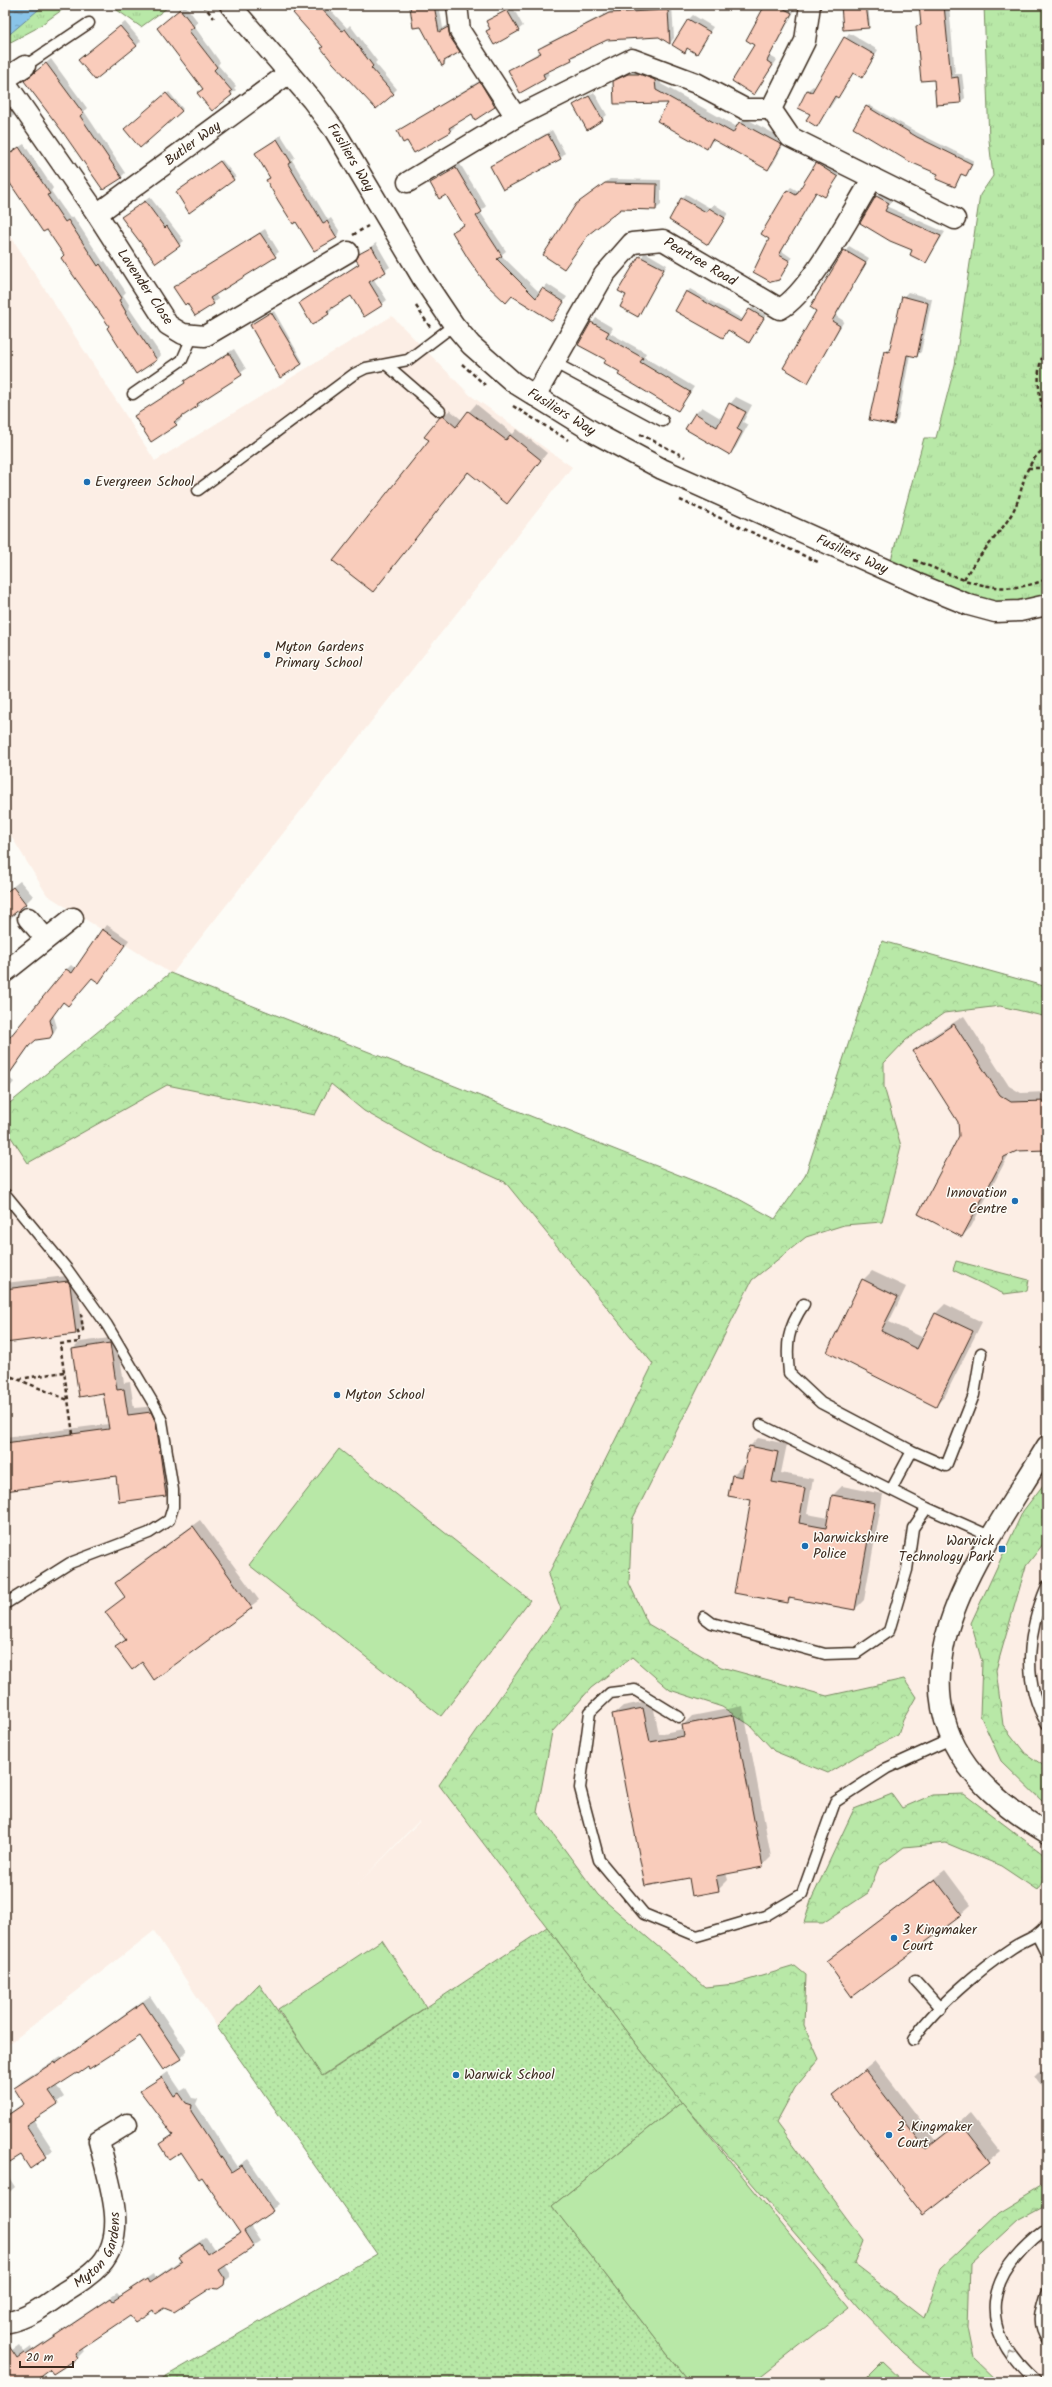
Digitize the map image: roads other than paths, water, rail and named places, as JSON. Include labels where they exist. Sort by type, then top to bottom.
[{"type":"street","name":"Fusiliers Way","points":[[230,5],[289,73],[335,130],[434,296],[454,325],[491,363],[514,382],[596,433],[662,469],[918,584],[969,605],[995,612],[1020,611],[1047,604]]},
{"type":"street","points":[[457,5],[460,31],[516,117]]},
{"type":"street","points":[[771,109],[805,41],[810,5]]},
{"type":"street","points":[[408,182],[516,117],[632,59],[696,83],[745,109],[771,109]]},
{"type":"street","name":"Lavender Close","points":[[25,66],[5,80],[97,214],[168,325],[183,334],[205,336],[348,252]]},
{"type":"street","name":"Butler Way","points":[[97,214],[289,73]]},
{"type":"street","points":[[771,109],[790,137],[955,220]]},
{"type":"street","name":"Peartree Road","points":[[535,396],[604,275],[632,243],[663,240],[780,309],[790,303],[807,284],[873,178]]},
{"type":"street","points":[[28,918],[46,939]]},
{"type":"street","points":[[5,972],[73,918]]},
{"type":"street","points":[[1047,1446],[974,1567],[949,1621],[940,1658],[939,1693],[943,1716],[951,1739],[962,1758],[990,1792],[1009,1808],[1047,1833]]},
{"type":"street","name":"Myton Gardens","points":[[5,2323],[35,2312],[86,2278],[102,2263],[113,2244],[114,2210],[99,2141],[127,2124]]},
{"type":"lane","points":[[25,66],[89,23]]},
{"type":"lane","points":[[198,490],[354,374],[366,368],[388,366],[408,360],[454,325]]},
{"type":"lane","points":[[133,394],[182,360],[192,335]]},
{"type":"lane","points":[[555,363],[663,421]]},
{"type":"lane","points":[[388,366],[440,411]]},
{"type":"lane","points":[[5,1194],[56,1254],[110,1330],[162,1421],[173,1490],[171,1514],[160,1528],[70,1564],[5,1604]]},
{"type":"lane","points":[[804,1304],[795,1318],[788,1336],[789,1373],[821,1403],[946,1466],[974,1395],[981,1353]]},
{"type":"lane","points":[[762,1425],[927,1508],[992,1537]]},
{"type":"lane","points":[[891,1490],[912,1450]]},
{"type":"lane","points":[[704,1617],[712,1623],[825,1654],[857,1653],[889,1631],[907,1570],[913,1528],[927,1508]]},
{"type":"lane","points":[[1047,1586],[1033,1626],[1030,1657],[1034,1694],[1047,1724]]},
{"type":"lane","points":[[679,1717],[635,1690],[610,1693],[590,1712],[580,1788],[599,1860],[644,1914],[697,1936],[765,1916],[802,1894],[835,1802],[887,1768],[951,1739]]},
{"type":"lane","points":[[913,2040],[921,2027],[974,1977],[1013,1947],[1038,1935],[1047,1924]]},
{"type":"lane","points":[[1038,1935],[1047,1954]]},
{"type":"lane","points":[[915,1980],[941,2009]]},
{"type":"lane","points":[[1036,2382],[1019,2368],[998,2335],[995,2315],[995,2292],[1003,2274],[1017,2256],[1047,2228]]},
{"type":"lane","points":[[1047,2292],[1040,2319],[1041,2330],[1047,2338]]},
{"type":"water","points":[[5,5],[44,5],[5,38]]},
{"type":"place","name":"Evergreen School","points":[[87,482]]},
{"type":"place","name":"Myton Gardens Primary School","points":[[267,655]]},
{"type":"place","name":"Innovation Centre","points":[[1015,1201]]},
{"type":"place","name":"Myton School","points":[[337,1395]]},
{"type":"place","name":"Warwickshire Police","points":[[805,1546]]},
{"type":"place","name":"Warwick Technology Park","points":[[1002,1549]]},
{"type":"place","name":"3 Kingmaker Court","points":[[894,1938]]},
{"type":"place","name":"Warwick School","points":[[456,2075]]},
{"type":"place","name":"2 Kingmaker Court","points":[[889,2135]]}]
